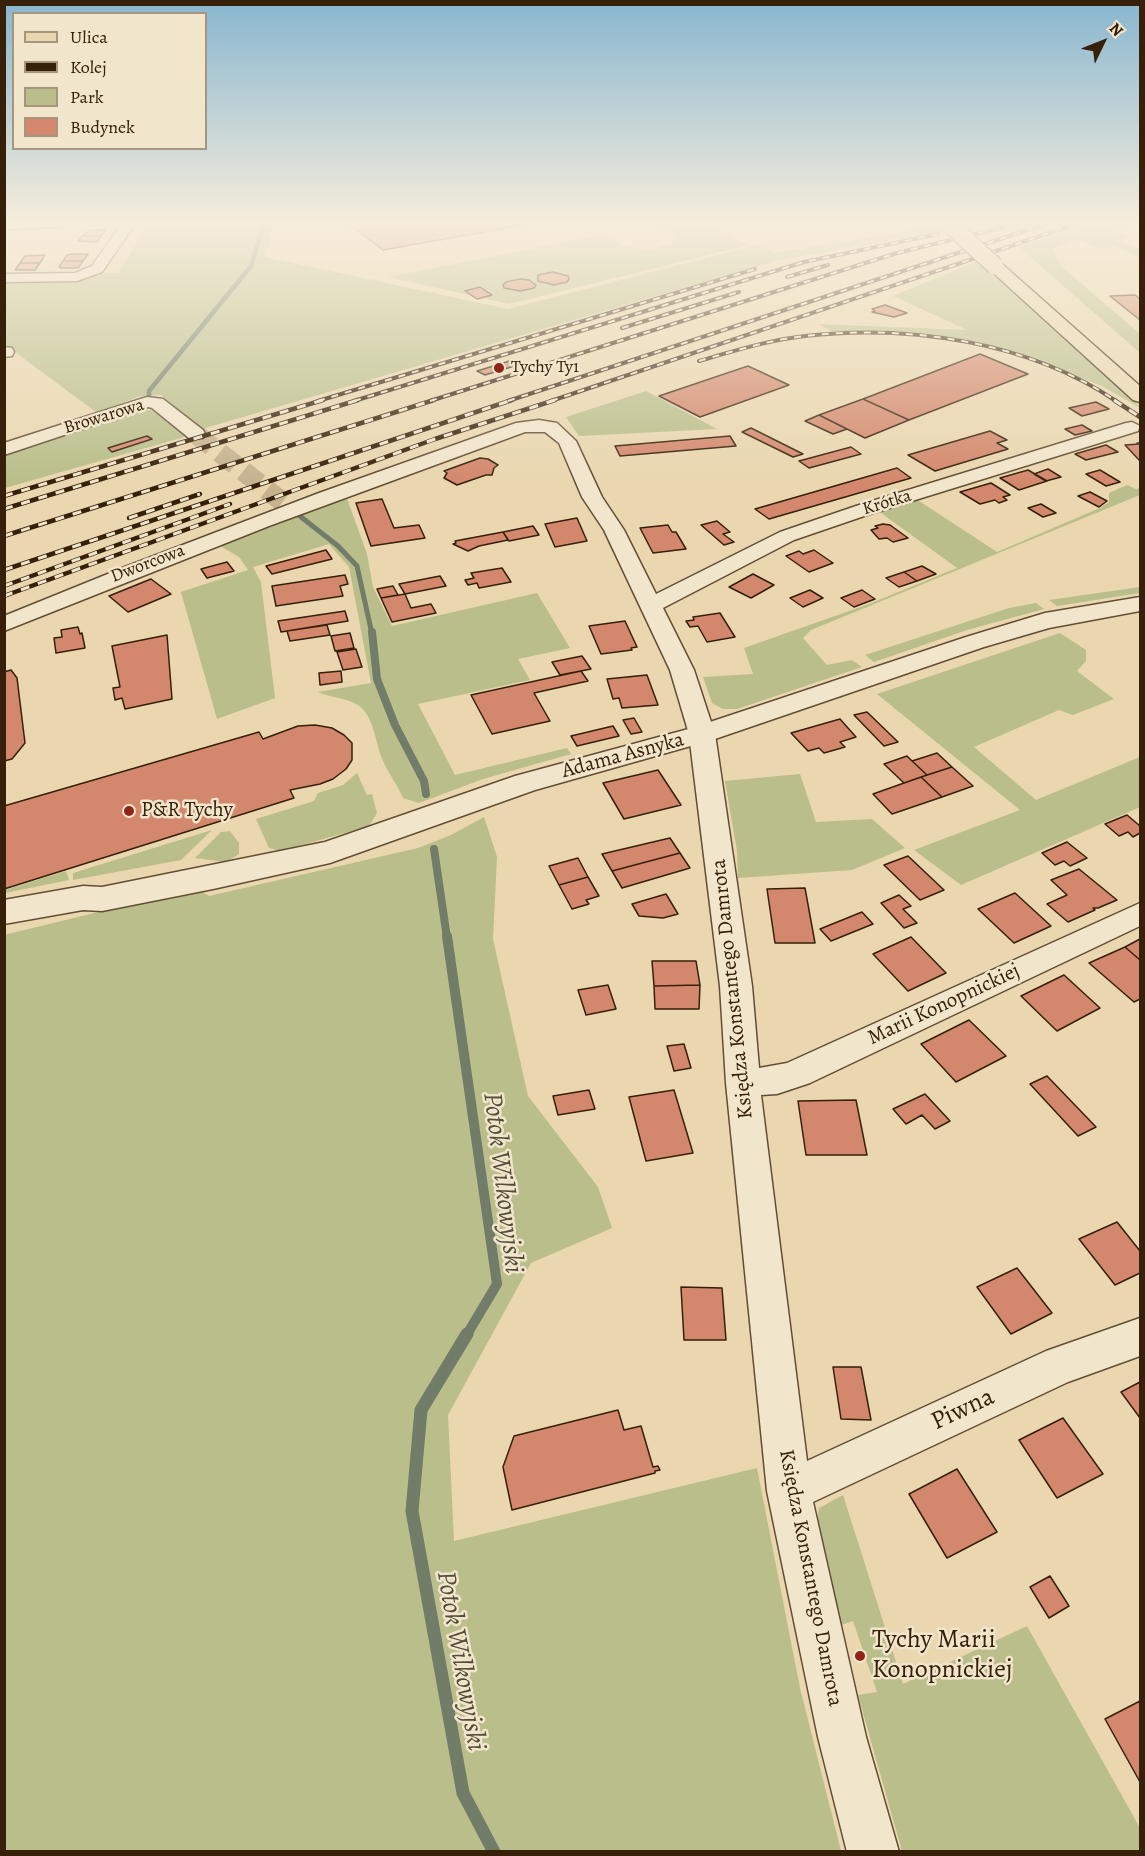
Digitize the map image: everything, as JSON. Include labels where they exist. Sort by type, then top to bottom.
[{"type":"main road","points":[[1044,310],[1140,396]]},
{"type":"street","name":"Browarowa","points":[[4,449],[147,402],[156,403],[196,434]]},
{"type":"street","name":"Księdza Konstantego Damrota","points":[[288,506],[522,427],[546,425],[561,434],[567,441],[592,497],[614,530],[682,670],[702,734],[736,986],[743,1083],[789,1491],[842,1737],[873,1851]]},
{"type":"street","name":"Krótka","points":[[652,605],[788,536],[863,510],[1132,427]]},
{"type":"street","name":"Dworcowa","points":[[4,624],[288,506]]},
{"type":"street","name":"Adama Asnyka","points":[[4,912],[83,898],[102,899],[213,878],[330,852],[546,777],[702,734],[1005,633],[1045,621],[1140,604]]},
{"type":"street","name":"Adama Asnyka","points":[[4,929],[84,908],[102,899]]},
{"type":"street","name":"Marii Konopnickiej","points":[[743,1083],[777,1080],[798,1073],[1140,914]]},
{"type":"street","name":"Piwna","points":[[789,1491],[1060,1365],[1140,1338]]},
{"type":"green space","points":[[4,310],[610,310],[202,429],[161,395],[140,396],[97,413],[11,349],[5,347]]},
{"type":"green space","points":[[923,310],[1034,310],[1140,408],[1102,386],[1026,357],[966,342],[900,333],[831,331],[818,324],[967,330]]},
{"type":"green space","points":[[1090,310],[1112,310],[1140,334],[1140,353]]},
{"type":"green space","points":[[646,391],[717,429],[579,436],[566,417]]},
{"type":"green space","points":[[151,410],[188,436],[5,488],[5,453],[132,411]]},
{"type":"green space","points":[[1127,485],[1136,489],[1140,488],[1140,495],[811,630],[803,638],[827,665],[852,660],[862,667],[737,709],[723,709],[712,703],[703,677],[753,674],[744,648],[869,604],[957,568],[877,510],[916,499],[997,552],[1100,508],[1109,502],[1109,493]]},
{"type":"green space","points":[[345,493],[367,554],[373,587],[392,626],[537,593],[570,648],[518,659],[530,680],[418,704],[455,775],[567,748],[571,754],[483,779],[419,803],[403,798],[383,761],[371,723],[364,710],[353,702],[318,692],[371,683],[349,567],[329,544],[253,567],[261,582],[275,698],[217,719],[181,592],[248,570],[239,557],[217,544]]},
{"type":"green space","points":[[1140,587],[1140,593],[1057,606],[1049,600]]},
{"type":"green space","points":[[1036,603],[1044,609],[967,630],[874,662],[865,655],[1009,608]]},
{"type":"green space","points":[[1060,633],[1086,650],[1086,661],[1077,671],[1114,699],[1073,715],[1059,710],[974,747],[1036,800],[1140,757],[1140,807],[961,885],[914,850],[1020,810],[877,694]]},
{"type":"green space","points":[[357,773],[367,795],[372,794],[377,813],[369,826],[281,851],[269,848],[256,819],[314,801],[318,793],[343,785]]},
{"type":"green space","points":[[800,774],[816,822],[872,819],[905,848],[852,870],[738,878],[737,851],[725,781]]},
{"type":"green space","points":[[484,817],[497,857],[493,939],[528,1096],[598,1187],[612,1228],[531,1263],[448,1415],[454,1541],[757,1468],[800,1688],[841,1851],[5,1851],[4,935],[144,901],[201,891],[209,896],[418,848],[451,835]]},
{"type":"green space","points":[[212,830],[181,860],[73,880],[73,873]]},
{"type":"green space","points":[[230,831],[239,843],[239,854],[226,862],[195,858],[221,832]]},
{"type":"green space","points":[[66,871],[69,880],[5,893],[5,890]]},
{"type":"green space","points":[[843,1495],[903,1684],[1027,1626],[1140,1828],[1140,1851],[902,1851],[858,1695],[877,1692],[853,1621],[838,1626],[817,1521],[819,1508]]},
{"type":"building","points":[[873,310],[898,310],[907,313],[894,317],[872,312],[875,311]]},
{"type":"building","points":[[1127,310],[1140,310],[1140,320]]},
{"type":"building","points":[[980,354],[1028,374],[909,420],[863,399]]},
{"type":"building","name":"Tychy Ty1","points":[[513,360],[521,364],[485,375],[477,371]]},
{"type":"building","points":[[748,366],[789,385],[700,417],[659,396]]},
{"type":"building","points":[[863,399],[909,420],[865,438],[819,415]]},
{"type":"building","points":[[1096,402],[1109,409],[1082,416],[1069,408]]},
{"type":"building","points":[[819,415],[847,429],[833,434],[805,421]]},
{"type":"building","points":[[1082,425],[1092,431],[1075,435],[1065,429]]},
{"type":"building","points":[[751,428],[803,454],[793,457],[742,432]]},
{"type":"building","points":[[990,431],[1007,440],[997,443],[1008,449],[935,471],[908,455]]},
{"type":"building","points":[[147,436],[152,439],[112,452],[108,448]]},
{"type":"building","points":[[730,436],[736,446],[620,456],[615,446]]},
{"type":"building","points":[[1137,443],[1140,443],[1140,461],[1125,445],[1139,444]]},
{"type":"building","points":[[1106,445],[1118,452],[1086,460],[1075,454]]},
{"type":"building","points":[[851,447],[861,454],[809,468],[799,461]]},
{"type":"building","points":[[480,458],[488,459],[498,465],[494,468],[492,475],[457,485],[444,478],[447,473],[444,471]]},
{"type":"building","points":[[897,468],[911,478],[769,519],[755,509]]},
{"type":"building","points":[[1048,469],[1061,477],[1046,481],[1034,474]]},
{"type":"building","points":[[1028,470],[1047,481],[1019,490],[1000,478]]},
{"type":"building","points":[[1100,470],[1120,482],[1106,486],[1086,474]]},
{"type":"building","points":[[991,483],[1010,495],[1003,497],[1007,500],[980,504],[960,492]]},
{"type":"building","points":[[1090,492],[1107,501],[1099,507],[1078,496]]},
{"type":"building","points":[[382,499],[394,528],[419,525],[425,538],[371,546],[356,503]]},
{"type":"building","points":[[1041,504],[1056,513],[1043,517],[1028,508]]},
{"type":"building","points":[[577,518],[587,541],[555,547],[545,524]]},
{"type":"building","points":[[717,521],[730,532],[723,534],[734,542],[724,545],[701,525]]},
{"type":"building","points":[[883,524],[890,525],[908,538],[893,542],[887,538],[879,539],[871,530]]},
{"type":"building","points":[[668,525],[672,532],[676,532],[686,549],[653,553],[640,528]]},
{"type":"building","points":[[533,526],[539,535],[509,541],[503,532]]},
{"type":"building","points":[[503,532],[508,540],[479,546],[468,551],[453,544],[456,543],[455,541]]},
{"type":"building","points":[[326,550],[332,559],[272,574],[266,566]]},
{"type":"building","points":[[814,550],[833,563],[809,572],[786,556],[799,551],[803,554]]},
{"type":"building","points":[[227,562],[234,571],[207,578],[201,569]]},
{"type":"building","points":[[922,566],[936,574],[917,581],[904,572]]},
{"type":"building","points":[[502,568],[511,582],[479,588],[477,583],[468,585],[465,580],[474,578],[471,573]]},
{"type":"building","points":[[904,572],[917,581],[899,587],[886,578]]},
{"type":"building","points":[[753,574],[774,585],[751,598],[729,587]]},
{"type":"building","points":[[345,575],[348,584],[340,586],[343,596],[276,606],[272,586]]},
{"type":"building","points":[[440,576],[446,586],[405,594],[399,584]]},
{"type":"building","points":[[151,579],[171,594],[128,612],[109,596]]},
{"type":"building","points":[[393,586],[398,595],[381,598],[377,589]]},
{"type":"building","points":[[810,590],[823,598],[803,607],[790,598]]},
{"type":"building","points":[[862,590],[875,599],[854,607],[841,598]]},
{"type":"building","points":[[405,594],[411,608],[431,604],[436,613],[392,622],[381,598]]},
{"type":"building","points":[[345,611],[348,621],[281,632],[278,621]]},
{"type":"building","points":[[720,613],[735,637],[707,642],[698,626],[690,627],[686,621],[694,620],[693,617]]},
{"type":"building","points":[[625,621],[637,647],[631,648],[632,650],[601,654],[589,626]]},
{"type":"building","points":[[327,625],[330,635],[290,641],[287,631]]},
{"type":"building","points":[[78,627],[80,634],[82,633],[85,648],[56,653],[54,638],[62,637],[61,630]]},
{"type":"building","points":[[350,633],[354,648],[335,651],[331,636]]},
{"type":"building","points":[[167,635],[172,699],[125,709],[122,698],[115,700],[113,688],[120,687],[112,646]]},
{"type":"building","points":[[356,649],[362,667],[343,670],[337,652]]},
{"type":"building","points":[[582,656],[591,669],[560,675],[552,662]]},
{"type":"building","points":[[11,670],[17,678],[25,743],[12,759],[4,761],[4,672]]},
{"type":"building","points":[[341,671],[342,682],[320,685],[319,673]]},
{"type":"building","points":[[581,671],[588,681],[534,693],[550,721],[492,734],[471,695]]},
{"type":"building","points":[[647,675],[658,705],[622,708],[619,698],[613,699],[607,679]]},
{"type":"building","points":[[867,712],[898,742],[884,746],[854,715]]},
{"type":"building","points":[[634,718],[642,732],[631,734],[623,720]]},
{"type":"building","points":[[840,719],[856,737],[840,742],[845,747],[824,753],[819,748],[808,751],[791,733]]},
{"type":"building","name":"P&R Tychy","points":[[315,725],[332,728],[352,743],[352,760],[346,769],[333,779],[290,790],[294,798],[4,889],[4,806],[259,732],[263,739],[298,726]]},
{"type":"building","points":[[613,726],[619,736],[577,746],[571,736]]},
{"type":"building","points":[[937,753],[952,767],[927,775],[912,761]]},
{"type":"building","points":[[907,756],[927,775],[904,783],[884,764]]},
{"type":"building","points":[[952,767],[973,786],[942,797],[921,777]]},
{"type":"building","points":[[658,770],[681,805],[624,819],[603,783]]},
{"type":"building","points":[[921,777],[942,797],[892,814],[873,794]]},
{"type":"building","points":[[1127,815],[1140,826],[1140,833],[1133,837],[1128,832],[1119,836],[1105,824]]},
{"type":"building","points":[[670,838],[680,853],[612,871],[602,854]]},
{"type":"building","points":[[1067,842],[1087,858],[1070,866],[1064,861],[1055,865],[1042,853]]},
{"type":"building","points":[[680,853],[690,868],[622,888],[612,871]]},
{"type":"building","points":[[908,856],[944,890],[920,900],[884,865]]},
{"type":"building","points":[[578,858],[588,877],[559,885],[549,866]]},
{"type":"building","points":[[1079,869],[1117,900],[1093,908],[1095,910],[1068,922],[1047,904],[1067,895],[1051,880]]},
{"type":"building","points":[[588,877],[599,896],[586,900],[589,904],[572,909],[559,885]]},
{"type":"building","points":[[805,888],[815,943],[775,943],[767,889]]},
{"type":"building","points":[[1015,893],[1051,926],[1014,943],[978,909]]},
{"type":"building","points":[[666,894],[678,914],[663,918],[639,916],[632,904]]},
{"type":"building","points":[[899,895],[911,906],[903,909],[917,923],[904,928],[881,903]]},
{"type":"building","points":[[862,912],[873,924],[831,941],[820,929]]},
{"type":"building","points":[[911,937],[946,973],[908,991],[873,954]]},
{"type":"building","points":[[1140,939],[1140,960],[1125,947]]},
{"type":"building","points":[[1125,947],[1140,960],[1140,999],[1134,1002],[1089,963]]},
{"type":"building","points":[[652,961],[696,961],[700,985],[654,986]]},
{"type":"building","points":[[1064,975],[1100,1008],[1057,1031],[1021,996]]},
{"type":"building","points":[[608,985],[616,1009],[586,1015],[578,990]]},
{"type":"building","points":[[700,985],[699,1009],[655,1009],[654,986]]},
{"type":"building","points":[[969,1020],[1006,1056],[956,1082],[921,1044]]},
{"type":"building","points":[[684,1044],[691,1068],[674,1071],[667,1046]]},
{"type":"building","points":[[1047,1076],[1096,1127],[1078,1136],[1030,1084]]},
{"type":"building","points":[[589,1090],[595,1109],[558,1115],[553,1096]]},
{"type":"building","points":[[674,1090],[693,1153],[646,1161],[629,1097]]},
{"type":"building","points":[[925,1094],[950,1121],[935,1129],[922,1115],[906,1124],[893,1109]]},
{"type":"building","points":[[856,1100],[867,1155],[806,1155],[798,1101]]},
{"type":"building","points":[[1117,1222],[1140,1251],[1140,1273],[1115,1285],[1079,1239]]},
{"type":"building","points":[[1017,1268],[1052,1313],[1011,1334],[977,1287]]},
{"type":"building","points":[[681,1287],[722,1288],[726,1340],[684,1340]]},
{"type":"building","points":[[833,1367],[861,1367],[871,1420],[841,1419]]},
{"type":"building","points":[[1140,1382],[1140,1418],[1121,1392]]},
{"type":"building","points":[[618,1410],[624,1430],[641,1426],[653,1467],[658,1466],[660,1470],[512,1510],[503,1467],[514,1436]]},
{"type":"building","points":[[1063,1418],[1103,1474],[1057,1498],[1019,1440]]},
{"type":"building","points":[[957,1469],[997,1532],[947,1558],[909,1494]]},
{"type":"building","points":[[1050,1576],[1069,1606],[1049,1618],[1030,1587]]},
{"type":"building","points":[[1140,1701],[1140,1782],[1105,1719]]},
{"type":"waterway","name":"Potok Wilkowyjski","points":[[149,397],[149,391],[215,310]]},
{"type":"waterway","name":"Potok Wilkowyjski","points":[[296,513],[338,546],[357,566],[372,634]]},
{"type":"waterway","name":"Potok Wilkowyjski","points":[[372,632],[377,679],[395,725],[424,781],[426,794]]},
{"type":"waterway","name":"Potok Wilkowyjski","points":[[434,849],[447,938]]},
{"type":"waterway","name":"Potok Wilkowyjski","points":[[447,936],[497,1284],[466,1336]]},
{"type":"waterway","name":"Potok Wilkowyjski","points":[[467,1334],[421,1410],[412,1511],[463,1793],[494,1852]]},
{"type":"tunnel","points":[[196,434],[284,503]]},
{"type":"railway","points":[[318,401],[621,310]]},
{"type":"railway","points":[[354,401],[650,310]]},
{"type":"railway","points":[[622,328],[682,310]]},
{"type":"railway","points":[[430,401],[718,310]]},
{"type":"railway","points":[[508,401],[786,310]]},
{"type":"railway","points":[[551,401],[822,310]]},
{"type":"railway","points":[[699,361],[765,343],[805,336],[845,333],[926,336],[1007,351],[1045,364],[1082,381],[1116,401]]},
{"type":"railway","points":[[4,496],[323,400]]},
{"type":"railway","points":[[4,509],[358,400]]},
{"type":"railway","points":[[4,536],[434,400]]},
{"type":"railway","points":[[4,570],[512,400]]},
{"type":"railway","points":[[4,596],[435,439],[555,400]]},
{"type":"railway","points":[[1114,400],[1140,417]]},
{"type":"railway","points":[[129,518],[200,494]]},
{"type":"railway","points":[[4,586],[230,504]]},
{"type":"place","name":"Tychy Ty1","points":[[499,368]]},
{"type":"place","name":"P&R Tychy","points":[[129,811]]},
{"type":"place","name":"Tychy Marii Konopnickiej","points":[[860,1656]]}]
